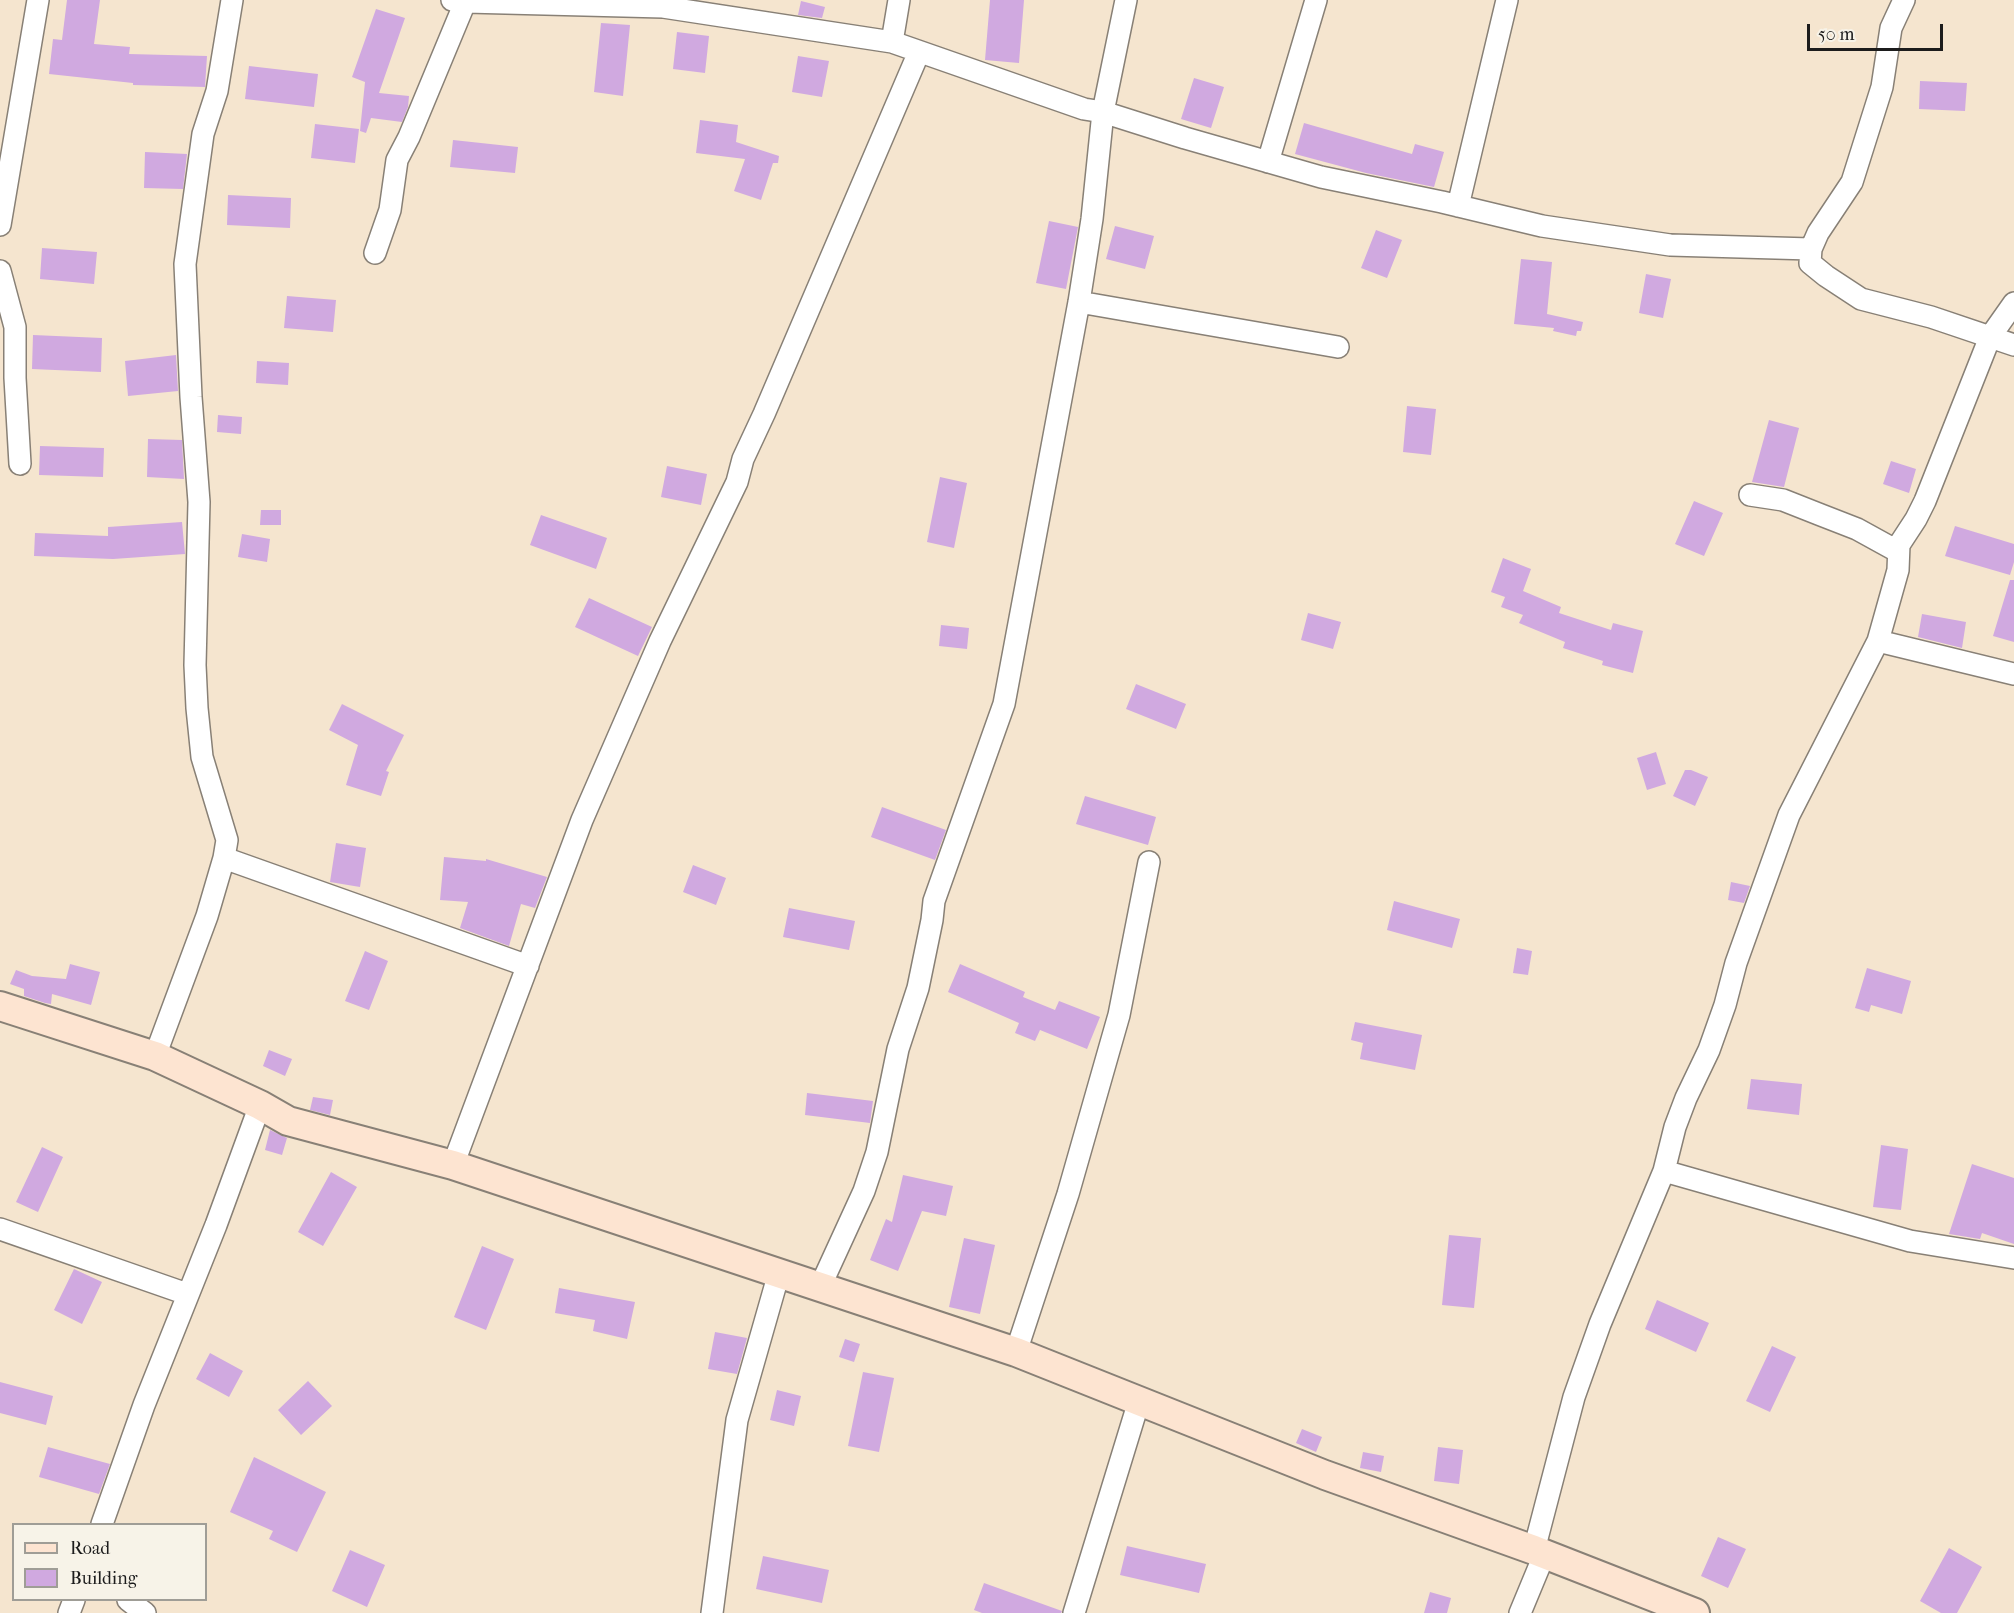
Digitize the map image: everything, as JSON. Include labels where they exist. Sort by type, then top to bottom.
[{"type":"street","points":[[0,225],[38,0]]},
{"type":"street","points":[[155,1056],[207,916],[227,840],[202,757],[197,708],[195,665],[199,502],[191,397],[185,264],[203,134],[217,91],[232,0]]},
{"type":"street","points":[[892,42],[899,0]]},
{"type":"street","points":[[820,1287],[864,1191],[878,1152],[898,1049],[918,988],[934,901],[1004,704],[1079,302],[1092,219],[1103,112],[1126,0]]},
{"type":"street","points":[[1268,162],[1316,0]]},
{"type":"street","points":[[1458,206],[1507,0]]},
{"type":"street","points":[[1904,0],[1891,28],[1882,87],[1852,182],[1818,233],[1811,249],[1810,263],[1861,299],[1931,317],[2014,345]]},
{"type":"street","points":[[375,252],[390,210],[393,178],[398,160],[461,1],[665,3],[892,42],[1084,109],[1103,112],[1321,177],[1542,226],[1670,244],[1811,249]]},
{"type":"street","points":[[453,1165],[582,820],[660,641],[737,482],[742,459],[919,52]]},
{"type":"street","points":[[0,271],[15,327],[15,378],[20,464]]},
{"type":"street","points":[[1079,302],[1338,347]]},
{"type":"street","points":[[1534,1550],[1578,1387],[1600,1324],[1664,1171],[1675,1127],[1686,1098],[1709,1050],[1725,1005],[1736,963],[1789,815],[1878,641],[1898,570],[1897,550],[1925,501],[1990,337],[2014,303]]},
{"type":"street","points":[[1750,495],[1784,500],[1857,529],[1897,550]]},
{"type":"street","points":[[1878,641],[2014,674]]},
{"type":"street","points":[[224,858],[528,966]]},
{"type":"street","points":[[1016,1352],[1068,1194],[1119,1015],[1149,862]]},
{"type":"street","points":[[0,1006],[155,1056],[288,1120],[453,1165],[1016,1352],[1325,1475],[1534,1550],[1695,1613]]},
{"type":"street","points":[[102,1523],[144,1404],[216,1225],[260,1105]]},
{"type":"street","points":[[1664,1171],[1910,1241],[2014,1258]]},
{"type":"street","points":[[0,1229],[187,1294]]},
{"type":"street","points":[[712,1613],[737,1420],[779,1273]]},
{"type":"street","points":[[1074,1613],[1139,1401]]},
{"type":"street","points":[[1520,1613],[1542,1560],[1534,1550]]},
{"type":"street","points":[[130,1601],[145,1613]]},
{"type":"building","points":[[67,0],[100,0],[94,44],[130,47],[129,54],[207,56],[205,87],[133,85],[133,83],[49,74],[53,39],[62,40]]},
{"type":"building","points":[[990,0],[1024,0],[1019,63],[985,60]]},
{"type":"building","points":[[801,1],[825,7],[822,18],[798,15]]},
{"type":"building","points":[[376,9],[405,18],[379,93],[409,96],[408,107],[402,122],[371,118],[366,133],[360,131],[365,82],[352,77]]},
{"type":"building","points":[[601,23],[630,25],[623,96],[594,92]]},
{"type":"building","points":[[677,32],[709,36],[705,73],[673,69]]},
{"type":"building","points":[[798,56],[829,61],[822,97],[792,92]]},
{"type":"building","points":[[249,66],[318,74],[314,107],[245,99]]},
{"type":"building","points":[[1194,78],[1224,87],[1211,128],[1181,119]]},
{"type":"building","points":[[1920,81],[1967,83],[1965,111],[1919,109]]},
{"type":"building","points":[[700,120],[738,125],[736,142],[779,156],[778,163],[773,163],[761,200],[734,191],[745,159],[696,153]]},
{"type":"building","points":[[1304,123],[1412,154],[1415,144],[1444,152],[1434,187],[1366,173],[1295,154]]},
{"type":"building","points":[[315,124],[359,129],[355,163],[311,158]]},
{"type":"building","points":[[453,140],[518,147],[515,173],[450,167]]},
{"type":"building","points":[[145,152],[187,154],[183,189],[144,188]]},
{"type":"building","points":[[228,195],[291,198],[290,228],[227,225]]},
{"type":"building","points":[[1049,221],[1078,227],[1066,289],[1036,283]]},
{"type":"building","points":[[1115,226],[1154,236],[1145,269],[1106,259]]},
{"type":"building","points":[[1376,230],[1402,240],[1387,278],[1361,268]]},
{"type":"building","points":[[42,248],[97,252],[94,284],[40,279]]},
{"type":"building","points":[[1521,259],[1552,262],[1547,314],[1583,322],[1581,331],[1577,331],[1576,336],[1553,331],[1554,328],[1514,324]]},
{"type":"building","points":[[1646,274],[1671,279],[1663,318],[1639,313]]},
{"type":"building","points":[[287,296],[336,300],[333,332],[284,328]]},
{"type":"building","points":[[33,335],[102,338],[101,372],[32,369]]},
{"type":"building","points":[[176,355],[178,391],[128,396],[125,361]]},
{"type":"building","points":[[257,361],[289,363],[288,385],[256,383]]},
{"type":"building","points":[[1407,406],[1436,409],[1431,455],[1403,452]]},
{"type":"building","points":[[218,415],[242,417],[241,434],[217,432]]},
{"type":"building","points":[[1769,420],[1799,428],[1784,487],[1752,482]]},
{"type":"building","points":[[148,439],[182,440],[184,479],[147,477]]},
{"type":"building","points":[[40,446],[104,448],[103,477],[39,475]]},
{"type":"building","points":[[1891,461],[1916,469],[1909,493],[1883,484]]},
{"type":"building","points":[[667,466],[707,474],[701,505],[661,497]]},
{"type":"building","points":[[940,477],[967,483],[954,548],[927,542]]},
{"type":"building","points":[[1694,501],[1723,513],[1704,556],[1675,544]]},
{"type":"building","points":[[261,510],[281,510],[281,525],[260,525]]},
{"type":"building","points":[[541,515],[607,538],[596,569],[530,545]]},
{"type":"building","points":[[182,522],[185,554],[113,559],[34,556],[35,533],[108,536],[108,527]]},
{"type":"building","points":[[1955,526],[2014,544],[2014,562],[2010,575],[1945,556]]},
{"type":"building","points":[[242,534],[270,539],[267,562],[238,557]]},
{"type":"building","points":[[1503,558],[1531,569],[1523,591],[1561,607],[1559,613],[1611,630],[1613,623],[1643,631],[1633,673],[1602,665],[1603,661],[1563,648],[1565,642],[1519,623],[1523,615],[1501,607],[1505,597],[1491,592]]},
{"type":"building","points":[[2010,580],[2014,580],[2014,642],[1993,636]]},
{"type":"building","points":[[589,598],[652,627],[638,656],[575,627]]},
{"type":"building","points":[[1308,613],[1341,622],[1333,649],[1301,640]]},
{"type":"building","points":[[1922,614],[1966,622],[1962,648],[1918,637]]},
{"type":"building","points":[[941,625],[969,628],[967,649],[939,646]]},
{"type":"building","points":[[1136,684],[1186,704],[1176,729],[1126,709]]},
{"type":"building","points":[[342,704],[404,735],[386,771],[389,772],[381,796],[346,785],[358,745],[329,730]]},
{"type":"building","points":[[1656,752],[1666,784],[1647,790],[1637,758]]},
{"type":"building","points":[[1685,770],[1708,777],[1695,806],[1673,796]]},
{"type":"building","points":[[1085,796],[1156,817],[1148,845],[1076,824]]},
{"type":"building","points":[[882,807],[946,830],[935,860],[871,837]]},
{"type":"building","points":[[336,843],[366,848],[360,887],[330,882]]},
{"type":"building","points":[[444,857],[486,861],[486,859],[547,877],[535,908],[521,904],[509,946],[460,928],[468,902],[440,900]]},
{"type":"building","points":[[693,865],[726,878],[716,905],[683,892]]},
{"type":"building","points":[[1731,882],[1750,886],[1744,903],[1728,900]]},
{"type":"building","points":[[1394,901],[1460,919],[1452,948],[1387,930]]},
{"type":"building","points":[[789,908],[855,921],[849,950],[783,937]]},
{"type":"building","points":[[1517,948],[1532,951],[1528,975],[1513,973]]},
{"type":"building","points":[[365,951],[388,961],[369,1010],[345,1001]]},
{"type":"building","points":[[70,964],[100,972],[91,1005],[52,994],[51,1004],[45,1003],[24,996],[24,989],[10,984],[16,970],[32,976],[66,979]]},
{"type":"building","points":[[960,964],[1025,992],[1023,997],[1055,1010],[1059,1001],[1100,1017],[1087,1049],[1040,1030],[1035,1041],[1015,1033],[1019,1023],[948,992]]},
{"type":"building","points":[[1867,968],[1911,981],[1902,1014],[1871,1005],[1869,1012],[1855,1008]]},
{"type":"building","points":[[1355,1022],[1422,1035],[1415,1070],[1360,1059],[1363,1043],[1351,1040]]},
{"type":"building","points":[[269,1050],[292,1059],[285,1076],[263,1066]]},
{"type":"building","points":[[1751,1079],[1802,1084],[1799,1115],[1747,1109]]},
{"type":"building","points":[[807,1093],[873,1101],[870,1123],[805,1115]]},
{"type":"building","points":[[313,1097],[333,1100],[330,1115],[310,1110]]},
{"type":"building","points":[[270,1130],[287,1138],[282,1155],[265,1150]]},
{"type":"building","points":[[1881,1145],[1908,1149],[1901,1210],[1873,1207]]},
{"type":"building","points":[[42,1147],[63,1157],[38,1212],[16,1202]]},
{"type":"building","points":[[1972,1164],[2014,1178],[2014,1244],[1982,1233],[1980,1239],[1949,1234]]},
{"type":"building","points":[[331,1172],[357,1187],[323,1246],[298,1232]]},
{"type":"building","points":[[903,1175],[953,1186],[946,1216],[922,1211],[898,1271],[870,1260],[886,1219],[892,1222]]},
{"type":"building","points":[[1449,1235],[1481,1238],[1474,1308],[1442,1305]]},
{"type":"building","points":[[964,1238],[995,1245],[980,1314],[949,1307]]},
{"type":"building","points":[[482,1246],[514,1259],[486,1330],[454,1317]]},
{"type":"building","points":[[74,1269],[102,1282],[82,1324],[54,1310]]},
{"type":"building","points":[[559,1288],[635,1302],[627,1339],[593,1331],[595,1320],[555,1313]]},
{"type":"building","points":[[1657,1300],[1709,1323],[1696,1352],[1645,1329]]},
{"type":"building","points":[[715,1332],[747,1338],[737,1374],[708,1369]]},
{"type":"building","points":[[845,1339],[860,1344],[854,1362],[839,1357]]},
{"type":"building","points":[[1772,1346],[1796,1357],[1770,1412],[1746,1401]]},
{"type":"building","points":[[210,1353],[243,1371],[229,1397],[196,1379]]},
{"type":"building","points":[[863,1372],[894,1378],[879,1452],[848,1446]]},
{"type":"building","points":[[308,1381],[332,1406],[301,1435],[278,1410]]},
{"type":"building","points":[[0,1382],[53,1396],[46,1425],[0,1413]]},
{"type":"building","points":[[777,1390],[801,1396],[794,1426],[770,1420]]},
{"type":"building","points":[[1302,1429],[1322,1437],[1316,1452],[1296,1443]]},
{"type":"building","points":[[48,1447],[110,1464],[99,1494],[39,1477]]},
{"type":"building","points":[[1438,1447],[1463,1450],[1459,1484],[1434,1481]]},
{"type":"building","points":[[1363,1452],[1384,1456],[1381,1472],[1360,1468]]},
{"type":"building","points":[[254,1457],[326,1492],[297,1552],[269,1539],[273,1531],[230,1512]]},
{"type":"building","points":[[1718,1537],[1746,1549],[1728,1588],[1701,1576]]},
{"type":"building","points":[[1127,1546],[1206,1564],[1199,1593],[1120,1575]]},
{"type":"building","points":[[1949,1548],[1982,1567],[1957,1613],[1941,1613],[1920,1601]]},
{"type":"building","points":[[350,1550],[385,1565],[367,1607],[332,1591]]},
{"type":"building","points":[[763,1556],[829,1570],[822,1603],[756,1589]]},
{"type":"building","points":[[984,1583],[1062,1611],[1061,1613],[982,1613],[974,1610]]},
{"type":"building","points":[[1430,1592],[1451,1598],[1447,1613],[1424,1613]]}]
